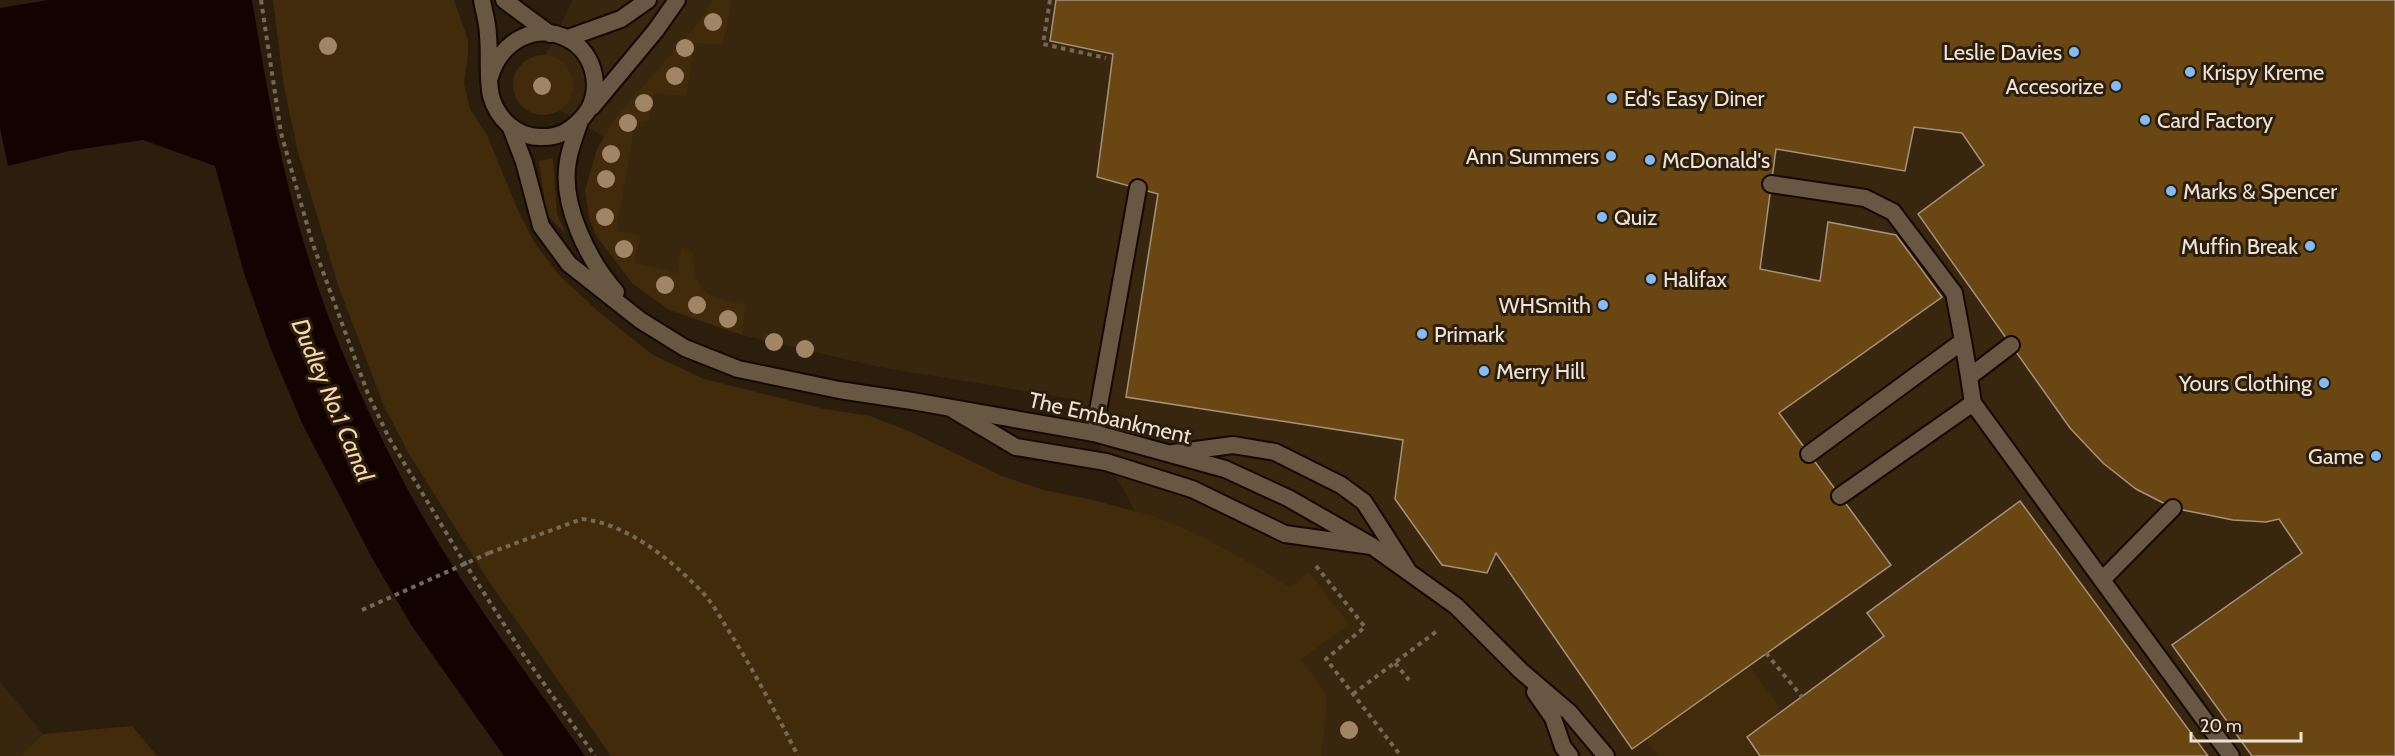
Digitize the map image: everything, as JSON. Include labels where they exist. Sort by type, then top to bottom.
[{"type":"street","name":"The Embankment","points":[[482,0],[488,33],[491,95],[502,119],[511,128],[524,162],[542,226],[569,264],[640,320],[685,348],[738,369],[839,390],[1094,433],[1225,469],[1288,498],[1372,546],[1407,569],[1456,606],[1521,671],[1569,712],[1606,756]]},
{"type":"street","points":[[504,0],[550,34]]},
{"type":"street","points":[[490,77],[503,51],[528,34],[542,32],[568,38],[621,19],[648,0]]},
{"type":"street","points":[[511,128],[527,136],[555,136],[572,129],[650,38],[677,0]]},
{"type":"street","name":"The Embankment","points":[[568,38],[582,50],[590,62],[596,83],[593,101],[584,116],[567,161],[567,196],[578,228],[604,278],[640,320]]},
{"type":"street","points":[[1772,184],[1865,198],[1893,212],[1954,293],[1973,403],[2231,756]]},
{"type":"street","points":[[1094,433],[1138,188]]},
{"type":"street","points":[[1809,454],[1963,341]]},
{"type":"street","points":[[1969,377],[2011,345]]},
{"type":"street","points":[[1840,496],[1973,403]]},
{"type":"street","points":[[952,409],[1016,447],[1106,462],[1192,489],[1285,534],[1372,546]]},
{"type":"street","points":[[1173,453],[1233,445],[1275,452],[1331,480],[1364,502],[1407,569]]},
{"type":"street","points":[[2102,580],[2173,508]]},
{"type":"street","name":"The Embankment","points":[[1521,671],[1552,718],[1563,747],[1570,756]]},
{"type":"path","points":[[261,0],[281,133],[312,242],[368,394],[389,438],[459,554],[523,654],[595,756]]},
{"type":"path","points":[[1050,0],[1043,44],[1106,58]]},
{"type":"path","points":[[1082,53],[1082,60]]},
{"type":"path","points":[[362,609],[489,553],[582,519],[596,521],[633,537],[662,556],[706,595],[741,651],[798,756]]},
{"type":"path","points":[[1315,565],[1365,627],[1326,660],[1401,756]]},
{"type":"path","points":[[1353,694],[1437,630]]},
{"type":"path","points":[[1766,653],[1802,697]]},
{"type":"path","points":[[1395,663],[1408,680]]},
{"type":"shaded area","points":[[273,0],[454,0],[468,40],[464,83],[470,109],[487,135],[516,206],[534,242],[559,275],[600,313],[653,355],[704,379],[824,409],[870,416],[911,432],[1002,476],[1044,490],[1156,517],[1201,536],[1290,588],[1309,572],[1349,625],[1301,659],[1326,694],[1321,756],[611,756],[488,580],[409,454],[384,406],[339,288],[298,153],[284,87]]},
{"type":"shaded area","points":[[573,0],[2395,0],[2395,756],[1216,756],[1219,666],[1074,399],[884,368],[742,335],[646,289],[590,203],[606,138],[528,91]]},
{"type":"shaded area","points":[[713,0],[731,0],[723,44],[695,43],[686,96],[654,93],[649,121],[635,124],[616,231],[640,236],[635,263],[677,273],[682,246],[693,253],[696,277],[705,291],[721,299],[745,304],[742,335],[669,310],[633,284],[597,237],[589,218],[585,190],[597,149],[615,119],[700,21]]},
{"type":"shaded area","points":[[543,55],[564,64],[573,85],[564,106],[543,115],[522,106],[513,85],[522,64]]},
{"type":"shaded area","points":[[553,158],[557,214],[566,234],[546,214],[539,161]]},
{"type":"shaded area","points":[[1749,665],[1782,711],[1747,737],[1760,756],[1658,756],[1646,740]]},
{"type":"shaded area","points":[[0,682],[43,734],[20,756],[0,756]]},
{"type":"shaded area","points":[[132,726],[157,756],[20,756],[43,734]]},
{"type":"water","name":"Dudley No.1 Canal","points":[[48,0],[252,0],[289,190],[316,282],[360,393],[400,475],[441,548],[585,756],[504,756],[412,626],[372,558],[302,423],[272,352],[244,273],[215,166],[143,140],[69,151],[8,166],[0,128],[0,8]]},
{"type":"building","name":"Merry Hill","points":[[1056,0],[2395,0],[2395,756],[2252,756],[2172,645],[2302,553],[2279,519],[2266,522],[2233,520],[2173,508],[2136,489],[2103,463],[2070,428],[1918,214],[1984,165],[1962,133],[1914,127],[1905,171],[1776,149],[1760,269],[1820,281],[1828,222],[1896,235],[1942,297],[1779,413],[1891,565],[1632,749],[1496,553],[1487,573],[1442,565],[1395,499],[1403,440],[1126,397],[1158,194],[1097,177],[1113,54],[1050,41]]},
{"type":"building","points":[[2020,501],[2208,756],[1760,756],[1747,737],[1884,636],[1867,613]]},
{"type":"place","name":"Leslie Davies","points":[[2074,52]]},
{"type":"place","name":"Krispy Kreme","points":[[2190,72]]},
{"type":"place","name":"Accesorize","points":[[2116,86]]},
{"type":"place","name":"Ed's Easy Diner","points":[[1612,98]]},
{"type":"place","name":"Card Factory","points":[[2145,120]]},
{"type":"place","name":"Ann Summers","points":[[1611,156]]},
{"type":"place","name":"McDonald's","points":[[1650,160]]},
{"type":"place","name":"Marks & Spencer","points":[[2171,191]]},
{"type":"place","name":"Quiz","points":[[1602,217]]},
{"type":"place","name":"Muffin Break","points":[[2310,246]]},
{"type":"place","name":"Halifax","points":[[1651,279]]},
{"type":"place","name":"WHSmith","points":[[1603,305]]},
{"type":"place","name":"Primark","points":[[1422,334]]},
{"type":"place","name":"Merry Hill","points":[[1484,371]]},
{"type":"place","name":"Yours Clothing","points":[[2324,383]]},
{"type":"place","name":"Game","points":[[2376,456]]}]
